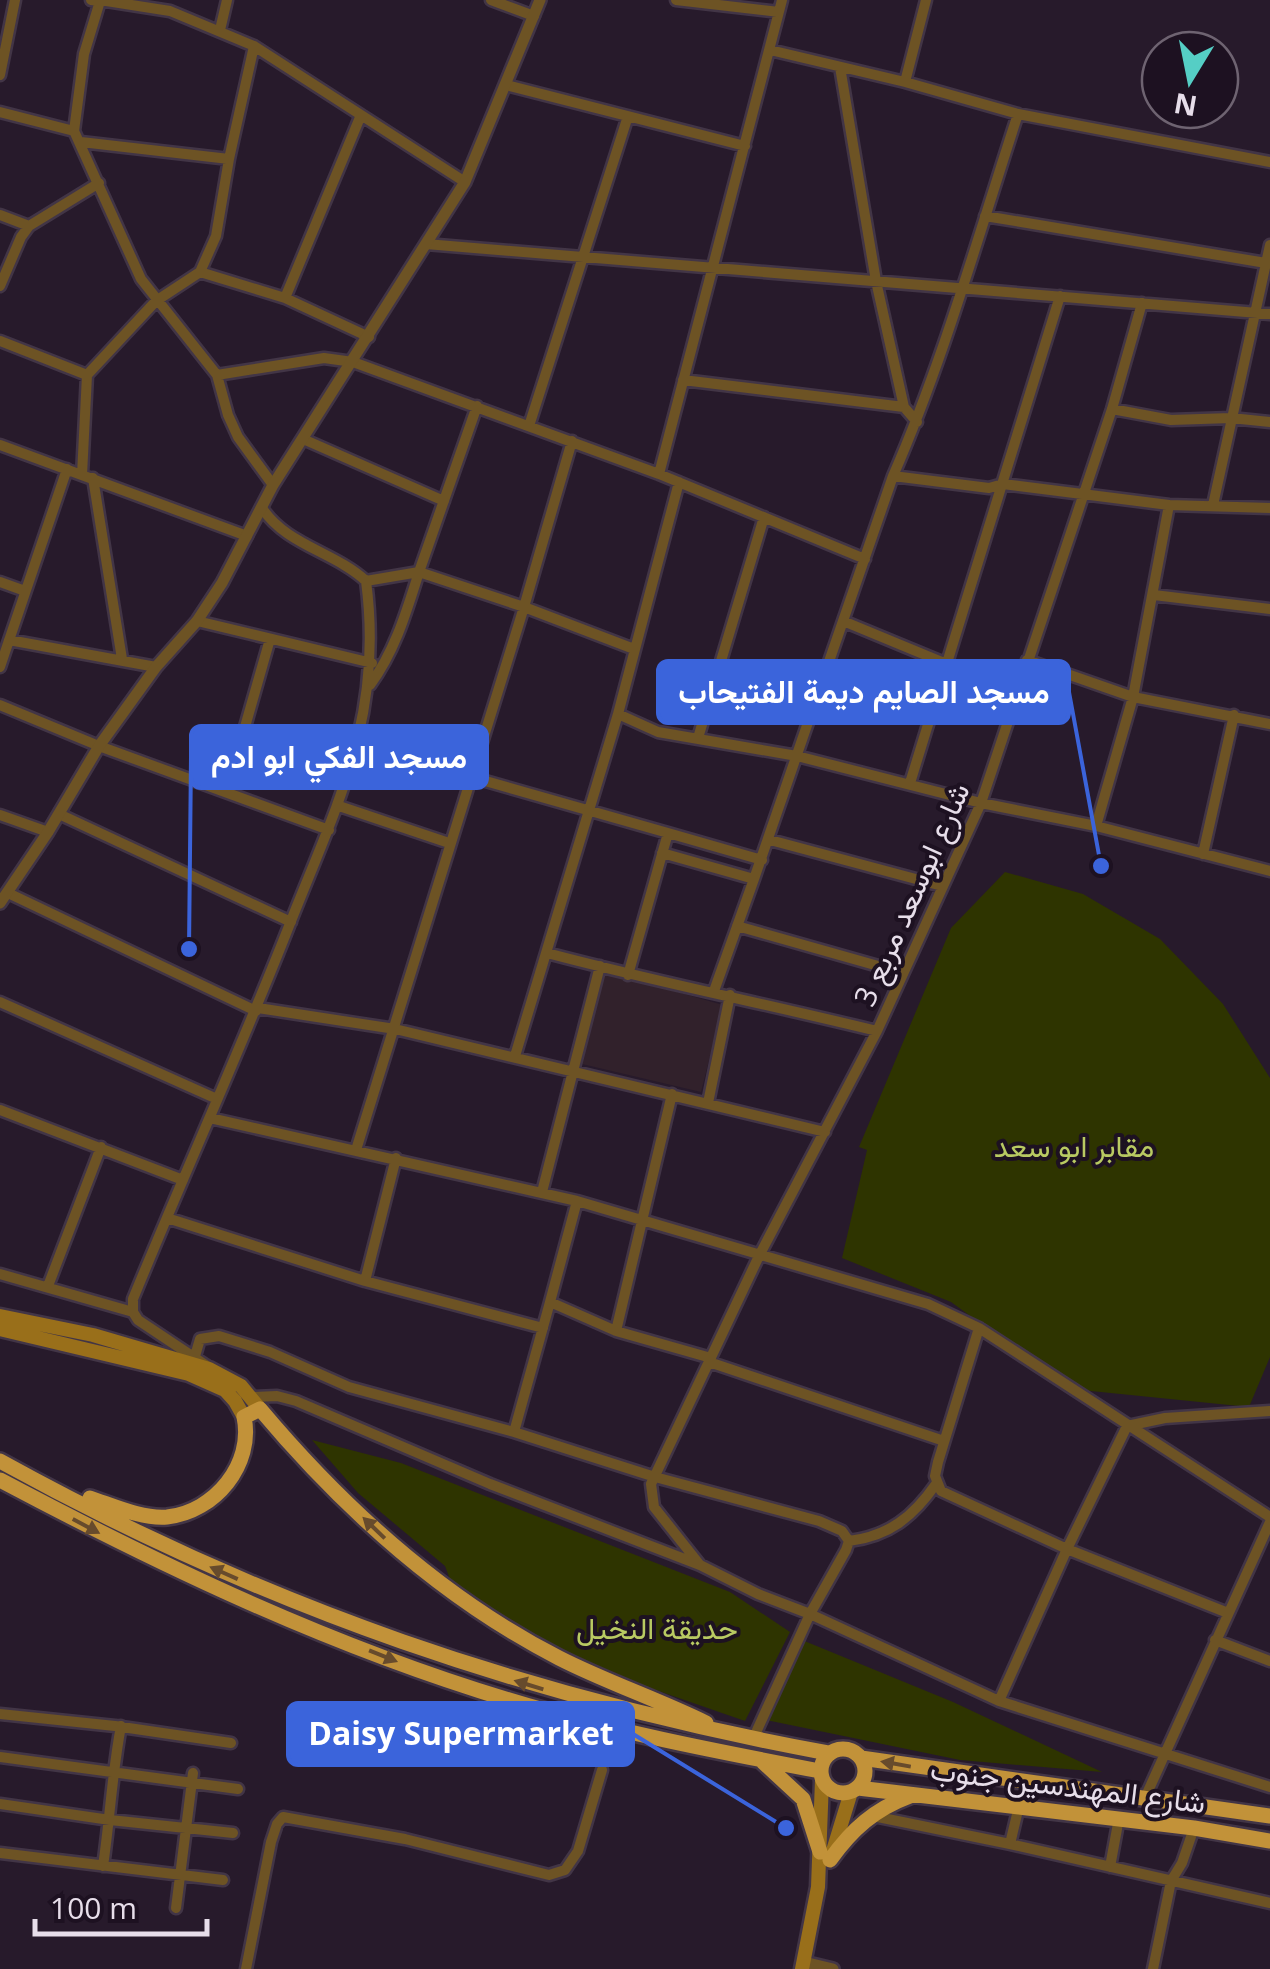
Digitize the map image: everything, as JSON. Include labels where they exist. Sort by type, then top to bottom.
[{"type":"highway","points":[[53,1487],[151,1517],[188,1511],[211,1497],[239,1467],[247,1440],[244,1417],[256,1403],[372,1527],[480,1613],[561,1659],[728,1734]]},
{"type":"highway","points":[[0,1460],[228,1575],[357,1628],[558,1694],[828,1754],[842,1748],[861,1758],[866,1770],[854,1790],[834,1792],[821,1775],[615,1729],[404,1665],[225,1594],[4,1483]]},
{"type":"highway","points":[[821,1775],[828,1754]]},
{"type":"highway","name":"شارع المهندسين جنوب","points":[[861,1758],[1270,1816]]},
{"type":"highway","points":[[760,1760],[804,1799],[825,1856],[870,1816],[918,1793]]},
{"type":"highway","name":"شارع المهندسين جنوب","points":[[854,1790],[918,1793],[1270,1841]]},
{"type":"main road","points":[[0,1316],[93,1336],[209,1368],[228,1377],[256,1403]]},
{"type":"main road","points":[[0,1329],[190,1374],[224,1390],[236,1400],[244,1417]]},
{"type":"main road","points":[[821,1775],[825,1856]]},
{"type":"main road","points":[[803,1966],[825,1856],[854,1790]]},
{"type":"street","points":[[91,0],[170,11],[254,46],[465,182]]},
{"type":"street","points":[[100,0],[84,54],[74,131],[141,279],[217,374],[238,437],[274,484]]},
{"type":"street","points":[[220,30],[227,0]]},
{"type":"street","points":[[491,0],[534,16]]},
{"type":"street","points":[[540,0],[465,182],[274,484],[196,621],[156,667],[100,746],[4,898],[257,1010],[394,1029],[825,1132]]},
{"type":"street","points":[[658,474],[781,6],[676,0]]},
{"type":"street","points":[[905,82],[926,0]]},
{"type":"street","points":[[0,75],[9,3]]},
{"type":"street","points":[[122,658],[87,476],[87,375],[156,302],[200,272],[216,236],[228,160],[254,46]]},
{"type":"street","points":[[770,50],[1018,114],[1270,162]]},
{"type":"street","points":[[840,67],[876,281],[904,406],[916,422]]},
{"type":"street","points":[[506,84],[746,146]]},
{"type":"street","points":[[0,112],[74,131]]},
{"type":"street","points":[[714,991],[770,840],[893,476],[964,288],[1018,114]]},
{"type":"street","points":[[286,298],[360,115]]},
{"type":"street","points":[[529,426],[628,116]]},
{"type":"street","points":[[80,142],[228,160]]},
{"type":"street","points":[[0,286],[29,226],[100,183]]},
{"type":"street","points":[[0,216],[29,226]]},
{"type":"street","points":[[985,216],[1266,264]]},
{"type":"street","points":[[426,244],[1270,314]]},
{"type":"street","points":[[1213,504],[1270,245]]},
{"type":"street","points":[[200,272],[286,298],[368,337]]},
{"type":"street","points":[[910,783],[1060,296]]},
{"type":"street","name":"شارع ابوسعد مربع 3","points":[[655,1477],[759,1256],[877,1031],[981,803],[1085,492],[1142,303]]},
{"type":"street","points":[[0,341],[87,375]]},
{"type":"street","points":[[217,374],[324,358],[353,362],[679,482],[866,559]]},
{"type":"street","points":[[683,380],[904,406]]},
{"type":"street","points":[[369,686],[392,651],[477,406]]},
{"type":"street","points":[[1112,408],[1171,420],[1231,418],[1270,422]]},
{"type":"street","points":[[303,439],[444,501]]},
{"type":"street","points":[[356,1150],[572,441]]},
{"type":"street","points":[[0,445],[247,536]]},
{"type":"street","points":[[0,667],[67,469]]},
{"type":"street","points":[[893,476],[988,488],[1003,484],[1085,492],[1170,504],[1270,508]]},
{"type":"street","points":[[515,1056],[618,714],[679,482]]},
{"type":"street","points":[[1096,826],[1132,697],[1170,504]]},
{"type":"street","points":[[132,1312],[133,1299],[339,806],[359,745],[369,686],[372,626],[366,581],[351,567],[280,528],[262,508]]},
{"type":"street","points":[[698,738],[764,516]]},
{"type":"street","points":[[366,581],[419,572],[524,606],[634,649]]},
{"type":"street","points":[[0,582],[25,591]]},
{"type":"street","points":[[1154,596],[1270,609]]},
{"type":"street","points":[[196,621],[372,663]]},
{"type":"street","points":[[843,621],[947,664],[1019,685]]},
{"type":"street","points":[[226,790],[270,639]]},
{"type":"street","points":[[9,640],[156,667]]},
{"type":"street","points":[[1026,660],[1132,697],[1270,724]]},
{"type":"street","points":[[0,706],[329,830]]},
{"type":"street","points":[[618,714],[658,732],[797,756],[1270,871]]},
{"type":"street","points":[[1202,854],[1234,715]]},
{"type":"street","points":[[359,745],[762,860]]},
{"type":"street","points":[[339,806],[449,843]]},
{"type":"street","points":[[60,814],[290,922]]},
{"type":"street","points":[[0,815],[48,832]]},
{"type":"street","points":[[628,974],[668,833]]},
{"type":"street","points":[[770,840],[942,886]]},
{"type":"street","points":[[662,853],[754,879]]},
{"type":"street","points":[[737,926],[903,973]]},
{"type":"street","points":[[547,952],[877,1031]]},
{"type":"street","points":[[542,1192],[600,966]]},
{"type":"street","points":[[708,1102],[730,995]]},
{"type":"street","points":[[0,1002],[217,1099]]},
{"type":"street","points":[[616,1331],[672,1094]]},
{"type":"street","points":[[0,1110],[183,1180]]},
{"type":"street","points":[[210,1118],[542,1192],[928,1304],[979,1328],[1270,1520],[1144,1800]]},
{"type":"street","points":[[48,1286],[101,1147]]},
{"type":"street","points":[[365,1280],[396,1158]]},
{"type":"street","points":[[514,1432],[576,1201]]},
{"type":"street","points":[[167,1218],[365,1280],[542,1328]]},
{"type":"street","points":[[0,1274],[132,1312],[143,1324],[209,1368]]},
{"type":"street","points":[[550,1302],[616,1331],[944,1441]]},
{"type":"street","points":[[979,1328],[944,1441],[936,1484],[949,1496],[1067,1549],[1228,1613]]},
{"type":"street","points":[[195,1356],[200,1338],[219,1336],[270,1352],[349,1387],[819,1521],[842,1531],[849,1542]]},
{"type":"street","points":[[256,1403],[277,1396],[296,1400],[458,1471],[700,1565],[999,1701],[1270,1787]]},
{"type":"street","points":[[1127,1426],[1166,1418],[1270,1411]]},
{"type":"street","points":[[999,1701],[1127,1426]]},
{"type":"street","points":[[655,1477],[650,1493],[654,1507],[700,1565]]},
{"type":"street","points":[[849,1542],[869,1539],[903,1522],[936,1484]]},
{"type":"street","points":[[753,1739],[810,1614],[832,1581],[849,1542]]},
{"type":"street","points":[[1215,1640],[1270,1661]]},
{"type":"street","points":[[0,1714],[120,1726],[231,1743]]},
{"type":"street","points":[[102,1866],[120,1726]]},
{"type":"street","points":[[0,1757],[112,1774],[193,1777],[238,1789]]},
{"type":"street","points":[[246,1969],[271,1842],[283,1817],[405,1839],[549,1875],[565,1870],[578,1851],[602,1770]]},
{"type":"street","points":[[176,1908],[193,1777]]},
{"type":"street","points":[[0,1804],[233,1833]]},
{"type":"street","points":[[1010,1844],[1020,1806]]},
{"type":"street","points":[[870,1816],[1270,1902]]},
{"type":"street","points":[[1110,1867],[1119,1818]]},
{"type":"street","points":[[1152,1969],[1171,1882],[1194,1828]]},
{"type":"street","points":[[0,1852],[223,1880]]},
{"type":"street","points":[[803,1966],[834,1969]]},
{"type":"shaded area","points":[[603,971],[723,1005],[701,1092],[582,1064]]},
{"type":"green space","name":"مقابر ابو سعد","points":[[1005,872],[1083,894],[1160,939],[1223,1004],[1270,1078],[1270,1357],[1249,1407],[1071,1389],[951,1302],[842,1258],[867,1150],[859,1147],[951,928]]},
{"type":"green space","name":"حديقة النخيل","points":[[312,1440],[401,1463],[730,1592],[790,1632],[745,1721],[647,1687],[555,1647],[453,1587],[445,1566],[358,1493]]},
{"type":"green space","name":"حديقة النخيل","points":[[802,1640],[953,1702],[1102,1772],[960,1760],[766,1720]]},
{"type":"place","name":"مسجد الصايم ديمة الفتيحاب","points":[[1101,866]]},
{"type":"place","name":"مسجد الفكي ابو ادم","points":[[189,949]]},
{"type":"place","name":"Daisy Supermarket","points":[[786,1828]]}]
